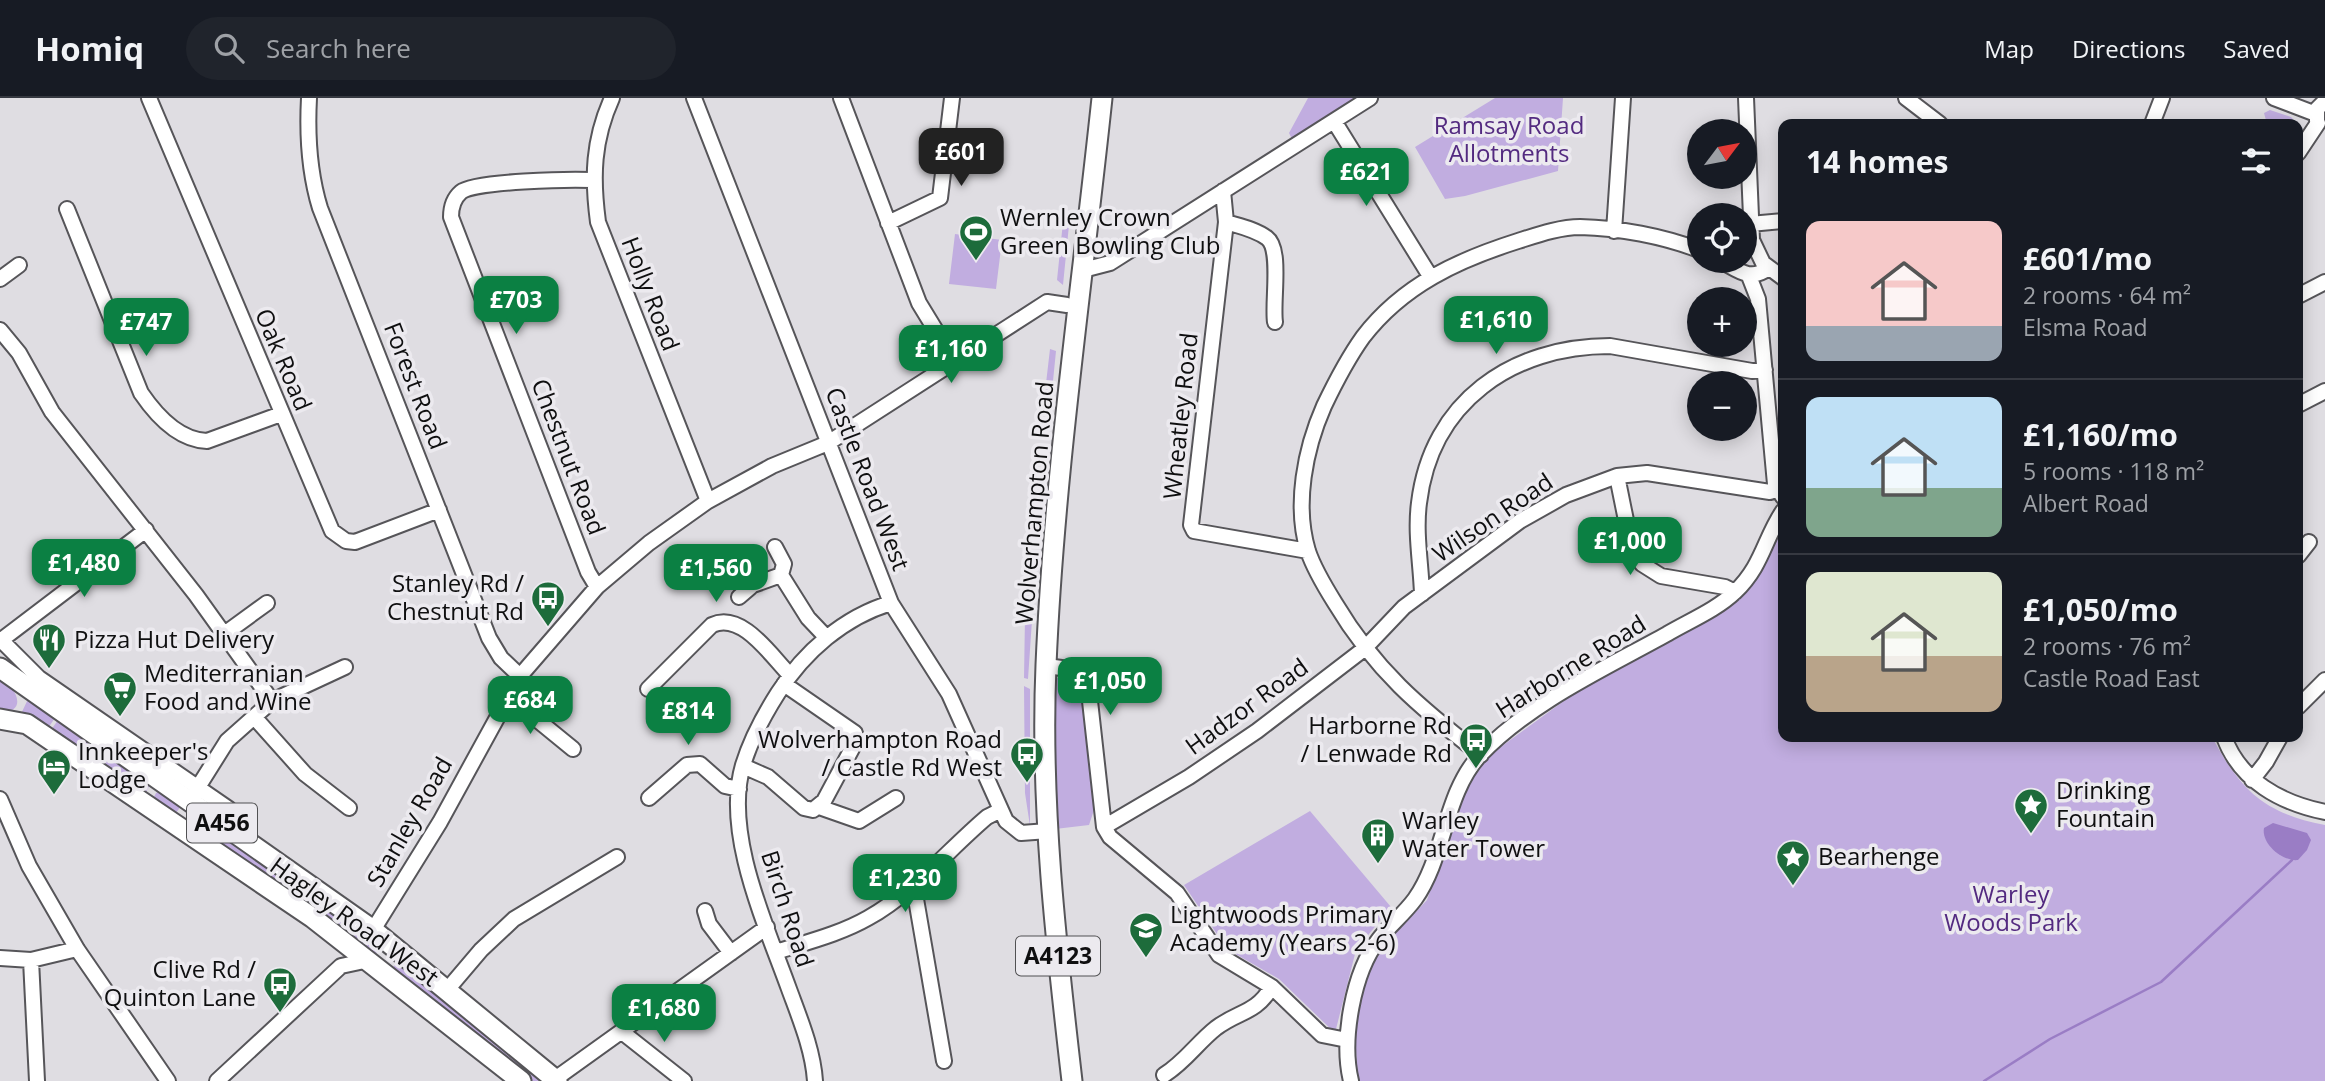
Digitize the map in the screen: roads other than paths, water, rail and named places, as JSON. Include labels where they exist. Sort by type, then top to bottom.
[{"type":"highway","name":"Wolverhampton Road","points":[[1059,1081],[1042,832],[1041,666],[1052,432],[1089,98]]},
{"type":"highway","name":"Wolverhampton Road","points":[[1041,666],[1101,98]]},
{"type":"highway","points":[[1067,304],[1083,270]]},
{"type":"highway","name":"A456","points":[[0,668],[25,687],[23,703],[4,719]]},
{"type":"highway","name":"Hagley Road West","points":[[25,687],[89,723],[167,785],[194,797],[221,822],[372,930],[556,1080]]},
{"type":"highway","name":"Hagley Road West","points":[[4,719],[27,724],[341,939],[521,1081]]},
{"type":"highway","points":[[151,808],[150,797],[159,787],[167,785]]},
{"type":"highway","points":[[180,828],[194,820],[194,797]]},
{"type":"highway","name":"Wolverhampton Road","points":[[1042,832],[1072,1081]]},
{"type":"highway","points":[[341,939],[348,921],[372,930],[387,953],[382,959],[369,960]]},
{"type":"street","name":"Oak Road","points":[[149,98],[327,523],[346,541],[355,542],[439,510]]},
{"type":"street","name":"Forest Road","points":[[309,98],[307,134],[314,189],[320,208],[489,638],[501,657],[520,676]]},
{"type":"street","name":"Holly Road","points":[[612,98],[602,120],[592,180],[602,233],[708,502]]},
{"type":"street","name":"Castle Road West","points":[[694,98],[891,603],[949,694],[1012,829],[1021,833],[1042,832]]},
{"type":"street","points":[[841,98],[919,303],[955,362]]},
{"type":"street","points":[[888,223],[940,198],[952,98]]},
{"type":"street","points":[[1083,270],[1110,263],[1370,98]]},
{"type":"street","points":[[1614,231],[1623,98]]},
{"type":"street","points":[[1746,98],[1749,203]]},
{"type":"street","points":[[1906,98],[1933,119]]},
{"type":"street","points":[[2154,119],[2162,98]]},
{"type":"street","points":[[2274,98],[2322,117],[2303,146]]},
{"type":"street","points":[[1334,121],[1430,276]]},
{"type":"street","name":"Chestnut Road","points":[[592,180],[565,179],[467,189],[454,201],[451,217],[597,587]]},
{"type":"street","name":"Wheatley Road","points":[[1223,191],[1226,222],[1191,525],[1194,531],[1308,551]]},
{"type":"street","points":[[67,209],[141,393],[152,409],[187,437],[207,441],[281,414]]},
{"type":"street","points":[[1757,223],[1778,221]]},
{"type":"street","points":[[1226,222],[1258,233],[1273,244],[1276,256],[1272,303],[1275,322]]},
{"type":"street","points":[[1481,755],[1421,708],[1364,649],[1329,593],[1308,551],[1303,520],[1303,481],[1314,429],[1335,384],[1363,337],[1395,303],[1430,276],[1461,259],[1539,234],[1578,227],[1647,235],[1687,247]]},
{"type":"street","points":[[1757,251],[1776,273]]},
{"type":"street","points":[[0,279],[19,265]]},
{"type":"street","points":[[1743,273],[1758,299]]},
{"type":"street","points":[[1749,273],[1755,276],[1776,273]]},
{"type":"street","points":[[1776,273],[1761,287],[1758,299],[1778,470]]},
{"type":"street","points":[[2303,293],[2325,282]]},
{"type":"street","name":"Stanley Road","points":[[372,930],[440,822],[520,676],[597,587],[649,543],[708,502],[772,466],[828,443],[1047,302],[1067,304]]},
{"type":"street","points":[[0,330],[19,354],[52,412],[146,530],[272,701]]},
{"type":"street","points":[[1422,594],[1418,506],[1428,461],[1438,438],[1454,415],[1489,381],[1531,358],[1586,346],[1610,346],[1752,371],[1765,370]]},
{"type":"street","points":[[2303,402],[2325,391]]},
{"type":"street","name":"Wilson Road","points":[[1404,607],[1545,506],[1587,485],[1618,476],[1647,473],[1778,493]]},
{"type":"street","points":[[1618,476],[1632,545],[1642,564],[1661,576],[1725,587],[1735,592]]},
{"type":"street","name":"Harborne Road","points":[[1350,1081],[1347,1040],[1352,1008],[1366,960],[1380,939],[1416,898],[1429,873],[1463,782],[1481,755],[1540,707],[1722,603],[1735,592],[1766,549],[1778,522]]},
{"type":"street","points":[[0,640],[146,530]]},
{"type":"street","points":[[2303,550],[2309,542]]},
{"type":"street","points":[[775,547],[784,564],[781,575],[807,618],[826,637]]},
{"type":"street","points":[[738,597],[754,585],[781,575]]},
{"type":"street","points":[[223,635],[267,603]]},
{"type":"street","name":"Birch Road","points":[[815,1081],[805,1031],[746,863],[738,808],[739,789],[743,766],[761,721],[787,679],[826,637],[873,608],[891,603]]},
{"type":"street","name":"Hadzor Road","points":[[1104,827],[1257,731],[1364,649],[1404,607]]},
{"type":"street","points":[[648,690],[712,625],[720,621],[738,624],[787,679],[852,730],[819,807]]},
{"type":"street","name":"Hagley Road West","points":[[0,640],[89,723],[194,797]]},
{"type":"street","points":[[1041,666],[1077,670],[1088,683],[1104,827],[1111,838],[1177,893],[1219,955],[1272,987],[1322,1035],[1347,1040]]},
{"type":"street","points":[[194,797],[227,741],[272,701],[345,667]]},
{"type":"street","points":[[2303,702],[2325,680]]},
{"type":"street","points":[[508,696],[573,749]]},
{"type":"street","points":[[255,718],[305,774],[349,808]]},
{"type":"street","points":[[2227,742],[2252,780],[2270,794],[2325,812]]},
{"type":"street","points":[[2252,780],[2277,742]]},
{"type":"street","points":[[649,798],[687,765],[700,764],[725,786],[739,789]]},
{"type":"street","points":[[743,766],[774,782],[804,808],[819,807],[859,821],[897,800]]},
{"type":"street","points":[[0,799],[29,866],[77,949],[168,1081]]},
{"type":"street","points":[[776,952],[848,928],[889,904],[987,817],[1001,810]]},
{"type":"street","points":[[447,990],[481,950],[514,919],[617,857]]},
{"type":"street","points":[[910,887],[916,899],[944,1061]]},
{"type":"street","points":[[705,911],[709,924],[731,953]]},
{"type":"street","points":[[556,1080],[767,927]]},
{"type":"street","points":[[341,939],[341,966]]},
{"type":"street","points":[[0,958],[31,961],[77,949]]},
{"type":"street","points":[[217,1081],[341,966],[369,960]]},
{"type":"street","points":[[31,961],[37,1081]]},
{"type":"street","points":[[1164,1075],[1176,1061],[1217,1027],[1257,1008],[1272,987]]},
{"type":"street","points":[[622,1032],[684,1081]]},
{"type":"waterway","points":[[1984,1081],[2050,1039],[2161,982],[2292,860]]},
{"type":"place","name":"Wernley Crown Green Bowling Club","points":[[976,262]]},
{"type":"place","name":"Stanley Rd / Chestnut Rd","points":[[548,628]]},
{"type":"place","name":"Pizza Hut Delivery","points":[[49,670]]},
{"type":"place","name":"Mediterranian Food and Wine","points":[[120,718]]},
{"type":"place","name":"Harborne Rd / Lenwade Rd","points":[[1476,770]]},
{"type":"place","name":"Wolverhampton Road / Castle Rd West","points":[[1027,784]]},
{"type":"place","name":"Innkeeper's Lodge","points":[[54,796]]},
{"type":"place","name":"Drinking Fountain","points":[[2031,835]]},
{"type":"place","name":"Warley Water Tower","points":[[1378,865]]},
{"type":"place","name":"Bearhenge","points":[[1793,887]]},
{"type":"place","name":"Lightwoods Primary Academy (Years 2-6)","points":[[1146,959]]},
{"type":"place","name":"Clive Rd / Quinton Lane","points":[[280,1014]]},
{"type":"park label","name":"Ramsay Road Allotments","points":[[1509,140]]},
{"type":"park label","name":"Warley Woods Park","points":[[2011,909]]}]
